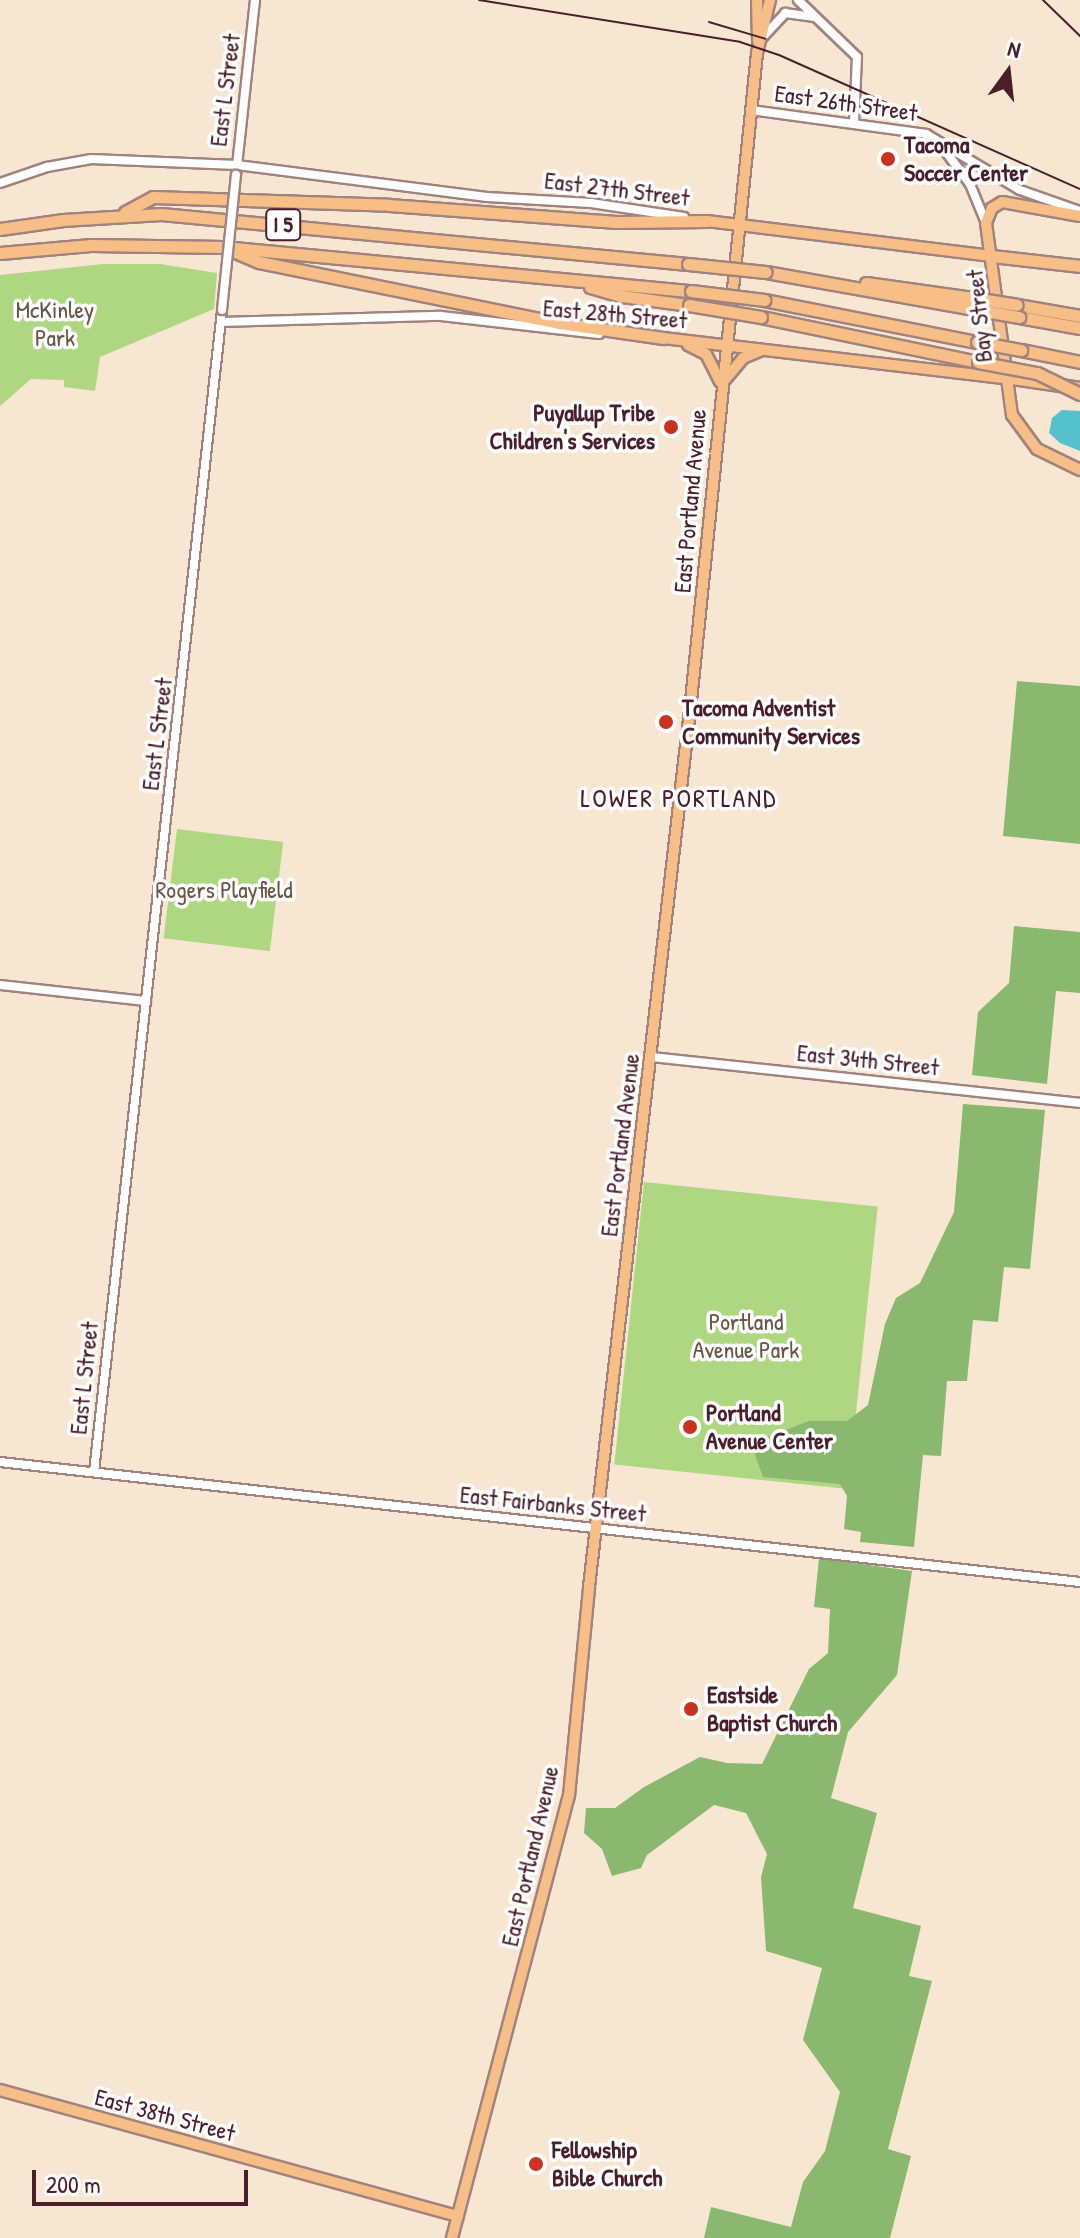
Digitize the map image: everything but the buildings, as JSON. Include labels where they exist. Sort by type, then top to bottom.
[{"type":"highway","points":[[121,215],[153,197],[389,205],[616,222],[707,221]]},
{"type":"highway","name":"I 5","points":[[0,229],[121,215],[199,216],[766,272],[1018,311]]},
{"type":"highway","name":"I 5","points":[[0,253],[91,245],[223,247],[691,291],[764,300],[1080,362]]},
{"type":"highway","points":[[223,247],[259,262],[560,323],[669,339]]},
{"type":"highway","points":[[992,256],[1080,266]]},
{"type":"highway","points":[[566,280],[622,296],[761,317],[1037,373],[1080,395]]},
{"type":"highway","points":[[1018,311],[1080,316]]},
{"type":"highway","points":[[1018,311],[1080,328]]},
{"type":"highway","points":[[1005,377],[1080,388]]},
{"type":"main road","name":"East Portland Avenue","points":[[452,2238],[569,1796],[740,225],[758,43],[757,0]]},
{"type":"main road","name":"East Portland Avenue","points":[[758,43],[770,2]]},
{"type":"main road","points":[[956,251],[975,247],[987,228],[992,208],[1002,202],[1080,214]]},
{"type":"main road","name":"East 27th Street","points":[[707,221],[992,256]]},
{"type":"main road","name":"Bay Street","points":[[987,228],[1005,377],[1080,395]]},
{"type":"main road","points":[[669,339],[706,354],[721,385],[743,358],[764,349]]},
{"type":"main road","name":"East 28th Street","points":[[669,339],[1005,377]]},
{"type":"main road","points":[[1005,377],[1012,415],[1028,440],[1048,457],[1080,470]]},
{"type":"main road","name":"East 38th Street","points":[[0,2090],[458,2216]]},
{"type":"street","name":"East L Street","points":[[94,1472],[255,0]]},
{"type":"street","points":[[798,0],[857,57],[854,124]]},
{"type":"street","points":[[809,0],[817,19]]},
{"type":"street","points":[[758,43],[776,18],[785,13],[800,13],[817,19]]},
{"type":"street","name":"East 26th Street","points":[[751,110],[916,131],[934,137]]},
{"type":"street","points":[[934,137],[1020,190],[1080,214]]},
{"type":"street","name":"Bay Street","points":[[934,137],[970,184],[987,228]]},
{"type":"street","name":"East 27th Street","points":[[0,183],[57,165],[91,159],[237,165],[487,197],[591,203],[707,221]]},
{"type":"street","name":"East 28th Street","points":[[221,322],[441,316],[669,339]]},
{"type":"street","points":[[0,985],[146,1001]]},
{"type":"street","name":"East 34th Street","points":[[651,1057],[1080,1103]]},
{"type":"street","name":"East Fairbanks Street","points":[[0,1462],[1080,1582]]},
{"type":"green space","name":"McKinley Park","points":[[103,264],[160,264],[217,273],[214,309],[100,357],[95,391],[64,387],[64,380],[31,379],[0,406],[0,275]]},
{"type":"green space","points":[[1017,681],[1080,686],[1080,844],[1003,836]]},
{"type":"green space","name":"Rogers Playfield","points":[[177,829],[283,842],[270,951],[164,938]]},
{"type":"green space","points":[[1014,926],[1080,932],[1080,993],[1056,991],[1047,1084],[972,1075],[978,1012],[1009,983]]},
{"type":"green space","points":[[963,1104],[1045,1110],[1030,1269],[1004,1267],[998,1322],[973,1320],[967,1381],[947,1381],[941,1456],[923,1455],[914,1547],[860,1542],[861,1532],[844,1529],[847,1496],[840,1484],[763,1477],[755,1455],[759,1440],[809,1421],[847,1421],[868,1405],[885,1324],[896,1298],[920,1283],[954,1212]]},
{"type":"green space","name":"Portland Avenue Park","points":[[644,1182],[878,1207],[848,1489],[614,1464]]},
{"type":"green space","points":[[819,1558],[912,1571],[897,1675],[848,1732],[831,1798],[877,1813],[853,1908],[921,1926],[909,1976],[932,1981],[888,2149],[911,2156],[890,2238],[704,2238],[711,2207],[791,2227],[803,2182],[825,2151],[840,2092],[803,2040],[822,1968],[766,1951],[761,1877],[767,1854],[746,1813],[714,1805],[647,1855],[641,1868],[612,1876],[602,1849],[584,1833],[586,1808],[615,1808],[644,1787],[700,1757],[727,1763],[762,1764],[809,1669],[828,1653],[830,1609],[814,1607]]},
{"type":"water","points":[[1062,410],[1080,411],[1080,451],[1060,443],[1049,433],[1052,418]]},
{"type":"railway","points":[[479,0],[740,42],[779,55],[1080,189]]},
{"type":"railway","points":[[1043,0],[1080,36]]},
{"type":"railway","points":[[709,22],[766,39]]},
{"type":"place","name":"Tacoma Soccer Center","points":[[888,159]]},
{"type":"place","name":"Puyallup Tribe Children's Services","points":[[671,427]]},
{"type":"place","name":"Tacoma Adventist Community Services","points":[[666,722]]},
{"type":"place","name":"Portland Avenue Center","points":[[690,1427]]},
{"type":"place","name":"Eastside Baptist Church","points":[[691,1709]]},
{"type":"place","name":"Fellowship Bible Church","points":[[536,2164]]},
{"type":"district","name":"LOWER PORTLAND","points":[[679,798]]}]
